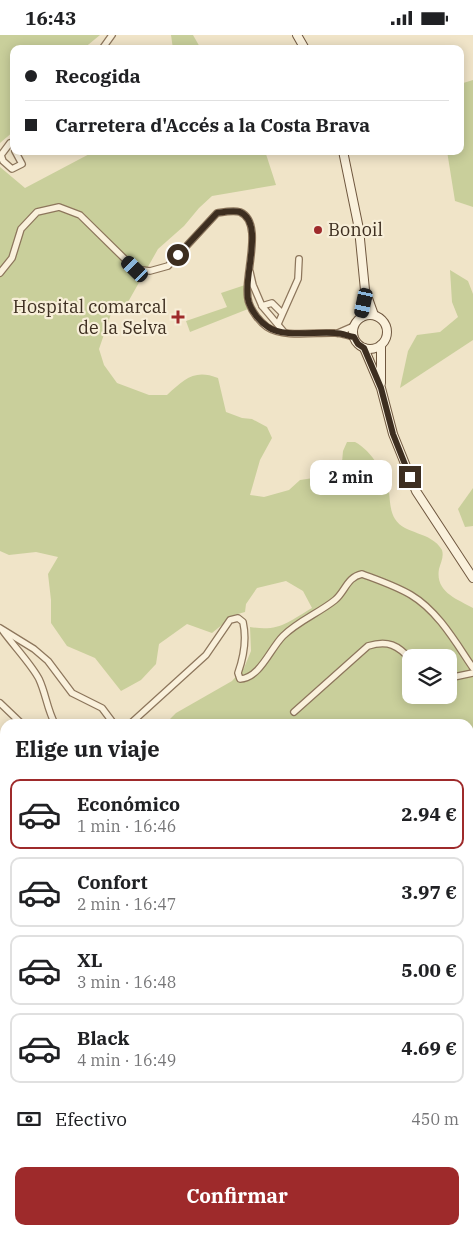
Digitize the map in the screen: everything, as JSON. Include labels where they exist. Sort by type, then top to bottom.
[{"type":"main road","points":[[344,155],[359,229],[365,290],[361,317],[354,326],[354,337],[358,344],[364,348],[374,349],[381,345],[386,338],[387,329],[383,320],[374,315],[361,317]]},
{"type":"main road","points":[[365,290],[374,315]]},
{"type":"main road","points":[[381,345],[381,388]]},
{"type":"main road","points":[[364,348],[381,388],[393,434],[416,491],[473,578]]},
{"type":"street","points":[[10,145],[1,155],[12,169],[22,164],[18,155]]},
{"type":"street","points":[[0,273],[12,258],[22,229],[37,212],[59,207],[80,215],[135,269],[150,271],[168,266],[217,213],[239,212],[246,216],[251,223],[250,268],[246,287],[249,303],[257,317],[267,327],[277,332],[338,333],[354,337]]},
{"type":"street","points":[[278,324],[298,279],[299,259]]},
{"type":"street","points":[[250,268],[253,285],[262,306],[284,333]]},
{"type":"street","points":[[262,306],[272,303],[282,313]]},
{"type":"street","points":[[267,327],[278,324]]},
{"type":"street","points":[[338,333],[354,326]]},
{"type":"street","points":[[136,719],[206,655],[230,619],[238,618],[243,622],[246,633],[244,654],[238,673],[240,679],[245,679],[257,670],[283,636],[336,599],[348,582],[356,575],[362,574],[412,595],[449,631],[473,668]]},
{"type":"street","points":[[0,629],[38,677],[53,719]]},
{"type":"street","points":[[0,629],[34,649],[48,661],[72,693],[102,708],[110,719]]},
{"type":"street","points":[[294,712],[368,646],[379,643],[391,643],[402,650]]},
{"type":"street","points":[[457,677],[473,673]]},
{"type":"street","points":[[0,703],[17,719]]},
{"type":"green space","points":[[0,35],[100,35],[88,45],[10,45],[10,134],[0,143]]},
{"type":"green space","points":[[171,35],[193,35],[199,45],[172,45]]},
{"type":"green space","points":[[473,80],[473,207],[455,201],[448,155],[464,155],[464,83]]},
{"type":"green space","points":[[87,155],[266,155],[276,185],[212,196],[184,226],[158,249],[128,302],[112,311],[99,349],[104,365],[117,383],[149,395],[167,395],[179,384],[196,375],[210,375],[218,378],[226,412],[242,418],[252,419],[267,427],[272,438],[260,460],[250,495],[264,497],[289,490],[300,480],[341,474],[343,451],[347,442],[355,442],[367,451],[377,464],[384,478],[395,519],[405,528],[431,539],[437,544],[443,553],[439,569],[440,584],[448,594],[473,608],[473,719],[170,719],[176,713],[232,681],[244,668],[251,651],[250,627],[269,628],[283,625],[312,608],[303,591],[286,581],[257,588],[246,604],[245,612],[234,615],[212,633],[187,624],[159,644],[156,664],[141,680],[121,691],[95,658],[67,646],[51,623],[48,574],[58,557],[36,552],[9,555],[0,551],[0,167],[25,188]]},
{"type":"green space","points":[[450,270],[468,281],[473,294],[473,340],[400,388],[408,351],[417,335],[440,332],[458,317],[452,302]]},
{"type":"green space","points":[[245,285],[248,309],[190,332],[186,321],[227,307],[221,293]]},
{"type":"green space","points":[[473,488],[473,526],[465,527],[458,509]]},
{"type":"place","name":"Bonoil","points":[[318,230]]},
{"type":"place","name":"Hospital comarcal de la Selva","points":[[178,317]]},
{"type":"route","points":[[178,255],[217,213],[230,211],[239,212],[246,216],[251,223],[252,239],[250,268],[246,287],[249,303],[253,311],[267,327],[277,332],[338,333],[354,337],[356,342],[364,348],[381,388],[393,434],[410,477]]}]
